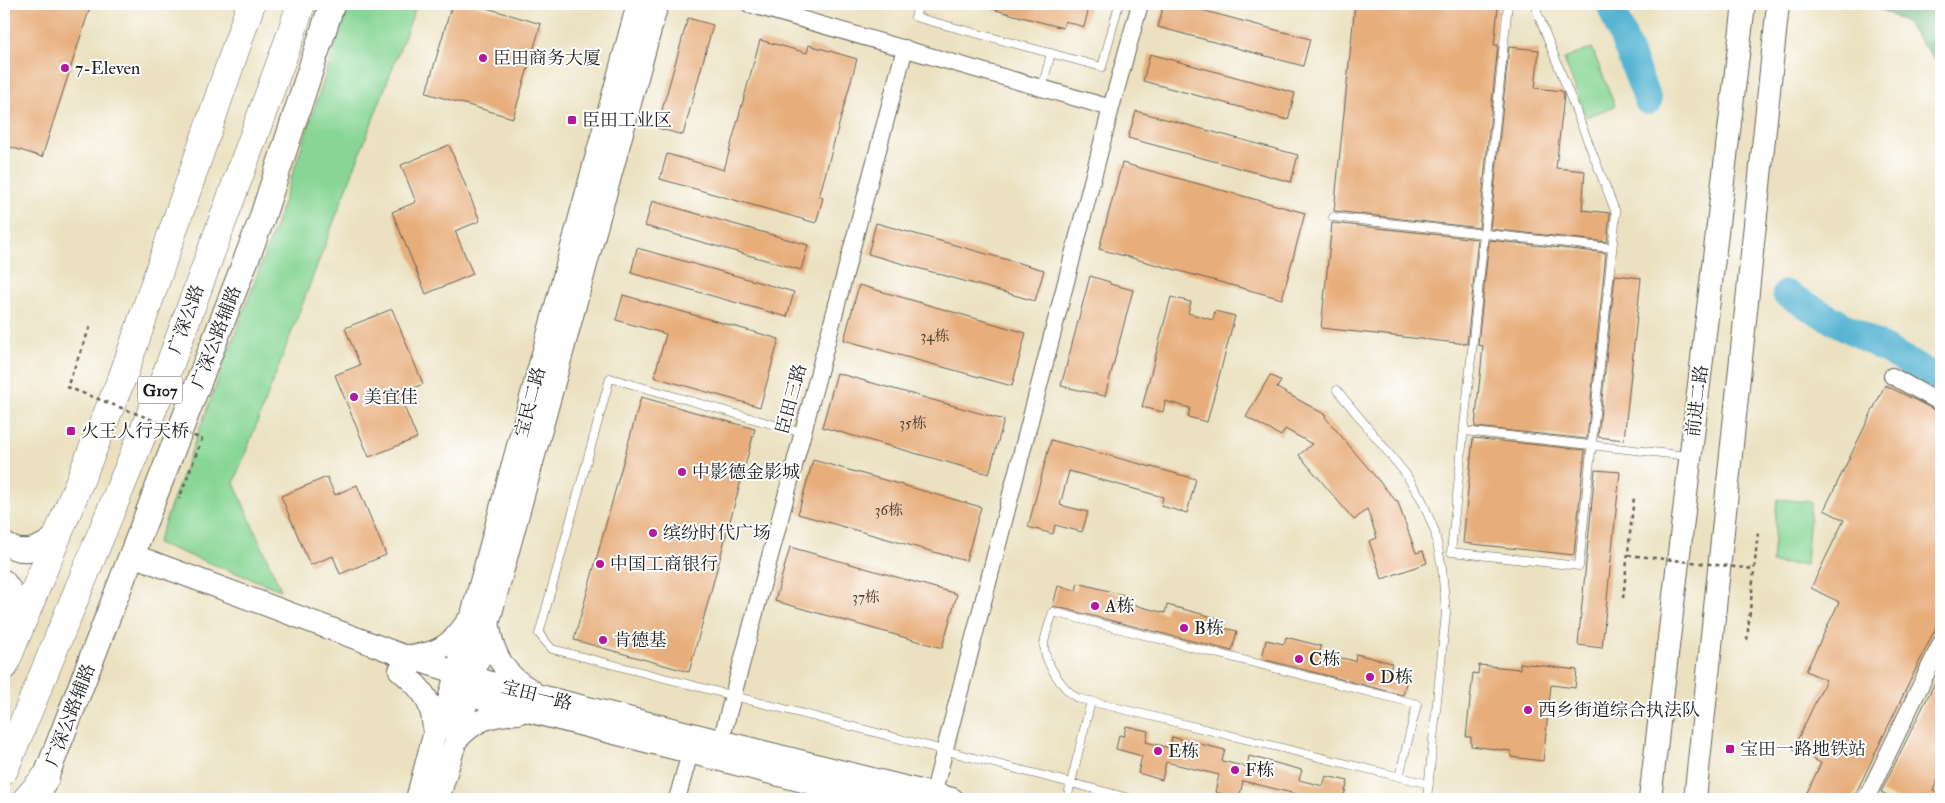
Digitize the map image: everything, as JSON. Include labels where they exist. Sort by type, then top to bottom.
[{"type":"highway","name":"G107","points":[[4,666],[124,373],[251,4]]},
{"type":"highway","name":"广深公路","points":[[4,770],[159,394],[290,37],[300,4]]},
{"type":"highway","points":[[27,799],[41,789]]},
{"type":"main road","name":"广深公路辅路","points":[[41,789],[261,221],[332,4]]},
{"type":"main road","name":"宝民二路","points":[[438,799],[447,707],[463,683],[508,515],[638,4]]},
{"type":"main road","name":"宝民二路","points":[[508,515],[657,4]]},
{"type":"main road","name":"前进二路","points":[[1650,799],[1744,4]]},
{"type":"main road","points":[[1695,799],[1778,4]]},
{"type":"main road","points":[[4,543],[11,548],[29,552],[44,546],[57,535]]},
{"type":"main road","name":"宝田一路","points":[[129,562],[402,663],[463,683],[500,704],[544,706],[718,750],[939,798]]},
{"type":"main road","points":[[4,581],[11,589],[17,606],[18,632]]},
{"type":"main road","points":[[480,619],[499,663],[544,706],[520,713],[482,718],[445,738],[434,717],[429,701],[412,680],[402,663],[446,647],[464,627],[480,619]]},
{"type":"main road","name":"宝田一路","points":[[544,706],[690,752],[718,750],[874,799]]},
{"type":"main road","name":"宝民二路","points":[[417,799],[445,738]]},
{"type":"street","points":[[749,4],[1111,108]]},
{"type":"street","points":[[939,798],[945,751],[1111,108],[1140,4]]},
{"type":"street","name":"臣田三路","points":[[718,750],[905,48]]},
{"type":"street","points":[[1892,376],[1941,403]]},
{"type":"street","points":[[1866,799],[1941,643]]},
{"type":"street","points":[[677,799],[690,752]]},
{"type":"lane","points":[[919,4],[915,17],[1102,67],[1119,4]]},
{"type":"lane","points":[[1508,4],[1451,552],[1579,566],[1616,213],[1534,4]]},
{"type":"lane","points":[[1042,88],[1051,53]]},
{"type":"lane","points":[[1333,217],[1612,248]]},
{"type":"lane","points":[[803,433],[610,378],[539,634],[552,649],[1133,799]]},
{"type":"lane","points":[[1336,390],[1405,474],[1422,500],[1435,532],[1442,568],[1446,613],[1427,799]]},
{"type":"lane","points":[[1464,431],[1690,456]]},
{"type":"lane","points":[[1399,777],[1417,704],[1053,612],[1044,645],[1047,656],[1062,687],[1077,698],[1399,777],[1429,784]]},
{"type":"lane","points":[[1067,799],[1090,701]]},
{"type":"path","points":[[90,327],[67,387],[202,439],[178,499]]},
{"type":"path","points":[[1624,598],[1634,497]]},
{"type":"path","points":[[1747,640],[1758,532]]},
{"type":"path","points":[[1628,555],[1754,569]]},
{"type":"green space","points":[[349,4],[417,4],[234,483],[281,590],[157,543],[275,227]]},
{"type":"green space","points":[[1870,4],[1941,4],[1941,68],[1905,22]]},
{"type":"green space","points":[[1592,48],[1615,106],[1586,117],[1564,59]]},
{"type":"green space","points":[[1777,499],[1811,502],[1806,565],[1772,563]]},
{"type":"building","points":[[10,4],[91,4],[42,157],[4,145],[4,25]]},
{"type":"building","name":"臣田商务大厦","points":[[452,4],[473,4],[541,24],[513,118],[426,93]]},
{"type":"building","points":[[988,4],[1090,4],[1084,27],[1065,21],[1063,28],[988,8]]},
{"type":"building","points":[[1164,4],[1179,4],[1310,39],[1303,66],[1158,27]]},
{"type":"building","points":[[1355,4],[1470,4],[1498,7],[1494,45],[1498,45],[1479,228],[1334,211]]},
{"type":"building","points":[[688,18],[713,25],[683,135],[657,128]]},
{"type":"building","points":[[760,40],[807,53],[809,45],[857,59],[819,197],[823,198],[816,223],[660,179],[667,154],[724,170]]},
{"type":"building","points":[[1509,47],[1539,50],[1535,88],[1562,91],[1564,95],[1556,168],[1585,171],[1582,210],[1610,213],[1607,242],[1490,229]]},
{"type":"building","points":[[1150,54],[1295,93],[1288,120],[1143,81]]},
{"type":"building","points":[[1136,111],[1298,155],[1291,182],[1128,138]]},
{"type":"building","points":[[449,145],[480,221],[455,231],[473,274],[426,294],[392,212],[416,202],[401,165]]},
{"type":"building","points":[[1122,163],[1305,213],[1282,299],[1099,249]]},
{"type":"building","points":[[652,201],[808,245],[801,270],[645,226]]},
{"type":"building","points":[[876,223],[1044,270],[1035,301],[868,254]]},
{"type":"building","points":[[1332,223],[1478,239],[1467,344],[1321,328]]},
{"type":"building","points":[[1489,240],[1606,253],[1587,439],[1475,427],[1483,346],[1478,345]]},
{"type":"building","points":[[637,248],[794,292],[787,317],[631,273]]},
{"type":"building","points":[[1615,275],[1641,278],[1624,440],[1598,437]]},
{"type":"building","points":[[1090,276],[1133,290],[1105,396],[1061,386]]},
{"type":"building","points":[[859,285],[1026,333],[1012,386],[844,340]]},
{"type":"building","points":[[623,295],[779,339],[760,407],[654,377],[666,334],[616,320]]},
{"type":"building","points":[[1171,297],[1191,302],[1188,313],[1213,320],[1215,311],[1235,316],[1207,422],[1188,417],[1190,408],[1165,401],[1163,412],[1142,407]]},
{"type":"building","points":[[392,309],[423,384],[399,394],[417,438],[369,457],[335,375],[360,365],[345,328]]},
{"type":"building","points":[[837,373],[1004,420],[989,474],[822,427]]},
{"type":"building","points":[[1270,375],[1281,381],[1277,388],[1326,415],[1325,417],[1397,500],[1416,553],[1423,551],[1427,563],[1382,579],[1369,541],[1377,538],[1367,509],[1354,520],[1299,455],[1312,444],[1285,429],[1281,436],[1246,417]]},
{"type":"building","points":[[1885,385],[1941,413],[1941,617],[1853,799],[1804,799],[1821,763],[1793,749],[1826,680],[1806,671],[1839,602],[1811,588],[1844,520],[1824,510]]},
{"type":"building","points":[[641,397],[755,429],[689,672],[574,640]]},
{"type":"building","points":[[1473,438],[1585,450],[1574,555],[1463,543]]},
{"type":"building","points":[[1051,440],[1196,479],[1187,513],[1161,506],[1163,497],[1069,471],[1060,505],[1088,512],[1082,532],[1055,525],[1053,534],[1028,527]]},
{"type":"building","points":[[813,460],[981,507],[966,561],[798,514]]},
{"type":"building","points":[[1595,470],[1620,472],[1602,648],[1578,645]]},
{"type":"building","points":[[327,477],[335,495],[357,485],[386,555],[340,574],[333,556],[310,565],[281,496]]},
{"type":"building","points":[[790,547],[957,594],[942,648],[775,601]]},
{"type":"building","points":[[1078,583],[1132,597],[1130,604],[1165,613],[1167,605],[1221,619],[1220,627],[1237,631],[1232,651],[1053,606],[1058,586],[1076,591]]},
{"type":"building","points":[[1286,637],[1321,646],[1320,653],[1355,661],[1356,654],[1392,663],[1390,671],[1408,675],[1403,695],[1262,659],[1266,640],[1284,644]]},
{"type":"building","points":[[1520,663],[1577,670],[1575,688],[1551,685],[1543,761],[1511,757],[1511,751],[1471,746],[1471,737],[1466,737],[1473,673],[1478,674],[1479,665],[1520,669]]},
{"type":"building","points":[[1941,670],[1941,772],[1933,790],[1941,794],[1941,799],[1896,799],[1881,792]]},
{"type":"building","points":[[1126,726],[1148,731],[1146,742],[1170,748],[1172,737],[1225,750],[1222,761],[1247,767],[1249,756],[1302,770],[1299,780],[1323,786],[1326,776],[1348,781],[1343,799],[1294,799],[1296,794],[1243,781],[1239,799],[1215,792],[1219,775],[1166,762],[1162,780],[1138,773],[1142,756],[1116,749],[1119,735],[1124,736]]},
{"type":"waterway","points":[[1610,4],[1648,101]]},
{"type":"waterway","points":[[1786,294],[1941,380]]},
{"type":"place","name":"臣田商务大厦","points":[[483,58]]},
{"type":"place","name":"7-Eleven","points":[[65,68]]},
{"type":"place","name":"臣田工业区","points":[[572,120]]},
{"type":"place","name":"美宜佳","points":[[354,397]]},
{"type":"place","name":"火王人行天桥","points":[[71,431]]},
{"type":"place","name":"中影德金影城","points":[[682,472]]},
{"type":"place","name":"缤纷时代广场","points":[[653,533]]},
{"type":"place","name":"中国工商银行","points":[[600,564]]},
{"type":"place","name":"A栋","points":[[1095,606]]},
{"type":"place","name":"B栋","points":[[1184,628]]},
{"type":"place","name":"肯德基","points":[[603,640]]},
{"type":"place","name":"C栋","points":[[1299,659]]},
{"type":"place","name":"D栋","points":[[1370,677]]},
{"type":"place","name":"西乡街道综合执法队","points":[[1528,710]]},
{"type":"place","name":"宝田一路地铁站","points":[[1730,749]]},
{"type":"place","name":"E栋","points":[[1158,751]]},
{"type":"place","name":"F栋","points":[[1235,770]]}]
